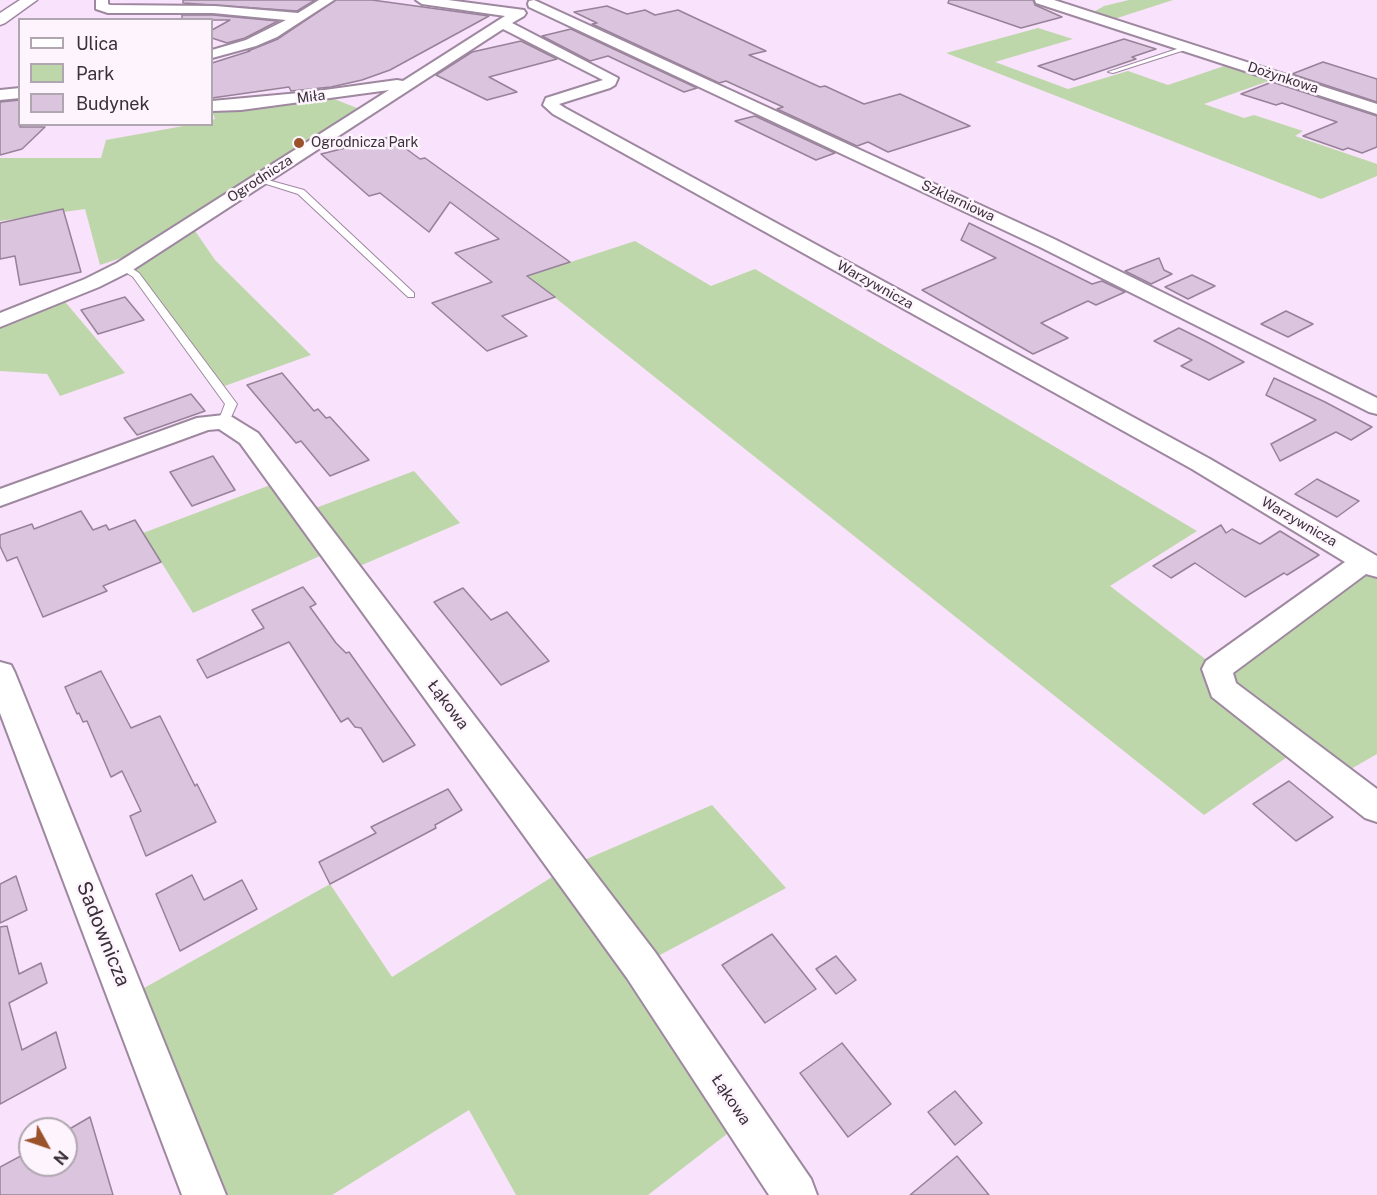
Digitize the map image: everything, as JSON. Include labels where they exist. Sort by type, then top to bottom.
[{"type":"street","points":[[0,20],[30,0]]},
{"type":"street","points":[[102,0],[101,6],[108,9],[146,14],[213,10],[302,17]]},
{"type":"street","points":[[146,14],[162,0]]},
{"type":"street","points":[[203,18],[226,0]]},
{"type":"street","points":[[215,49],[263,39],[328,0]]},
{"type":"street","points":[[422,0],[510,19]]},
{"type":"street","name":"Dożynkowa","points":[[1041,0],[1377,110]]},
{"type":"street","name":"Ogrodnicza","points":[[0,321],[61,297],[124,267],[409,82],[538,2]]},
{"type":"street","name":"Szklarniowa","points":[[538,2],[1047,243],[1377,407]]},
{"type":"street","name":"Warzywnicza","points":[[510,19],[611,78],[610,82],[605,85],[551,101],[551,105],[559,111],[1200,464],[1371,564],[1217,669],[1223,689],[1377,808]]},
{"type":"street","name":"Miła","points":[[213,106],[328,95],[409,82]]},
{"type":"street","points":[[0,94],[18,93]]},
{"type":"street","points":[[328,95],[372,106]]},
{"type":"street","points":[[0,498],[205,423],[224,422]]},
{"type":"street","name":"Łąkowa","points":[[224,422],[249,438],[628,948],[795,1195]]},
{"type":"street","name":"Sadownicza","points":[[0,673],[195,1191]]},
{"type":"lane","points":[[1111,72],[1188,47]]},
{"type":"lane","points":[[260,179],[301,192],[411,295]]},
{"type":"lane","points":[[124,267],[136,275],[231,404],[224,422]]},
{"type":"green space","points":[[1129,0],[1173,0],[1108,21],[1088,15],[1104,6]]},
{"type":"green space","points":[[1038,28],[1073,39],[995,62],[1068,89],[1128,71],[1168,85],[1236,62],[1280,77],[1204,104],[1244,118],[1254,115],[1303,131],[1295,136],[1377,164],[1377,176],[1321,199],[946,53]]},
{"type":"green space","points":[[324,95],[357,108],[355,114],[136,253],[100,265],[85,209],[0,221],[0,158],[101,158],[106,140],[183,126],[213,126],[215,119],[213,111],[238,105]]},
{"type":"green space","points":[[191,225],[215,260],[311,355],[219,388],[136,275],[124,267]]},
{"type":"green space","points":[[635,241],[711,286],[755,269],[1197,531],[1110,586],[1217,668],[1365,561],[1377,568],[1377,754],[1337,777],[1300,748],[1204,815],[528,276]]},
{"type":"green space","points":[[61,297],[125,373],[60,396],[47,374],[0,371],[0,321]]},
{"type":"green space","points":[[414,471],[460,523],[348,571],[333,550],[193,613],[143,533],[281,481],[305,512]]},
{"type":"green space","points":[[712,805],[786,888],[641,965],[745,1120],[648,1195],[516,1195],[469,1110],[332,1195],[204,1195],[128,997],[330,884],[392,977],[568,867]]},
{"type":"building","points":[[183,0],[315,0],[297,11],[183,3]]},
{"type":"building","points":[[336,0],[372,0],[489,16],[390,70],[362,80],[331,87],[291,91],[289,87],[213,98],[213,63],[278,39]]},
{"type":"building","points":[[949,0],[1033,0],[1035,5],[1062,17],[1021,28],[948,3]]},
{"type":"building","points":[[607,6],[627,14],[645,10],[655,15],[678,10],[766,51],[749,55],[820,87],[825,86],[864,104],[900,94],[970,126],[888,152],[868,142],[857,146],[777,109],[783,107],[726,81],[719,83],[592,24],[597,23],[574,12]]},
{"type":"building","points":[[182,15],[213,15],[278,21],[245,38],[227,43],[213,38],[213,29],[230,20],[182,18]]},
{"type":"building","points":[[571,29],[697,88],[684,92],[608,56],[590,61],[542,36]]},
{"type":"building","points":[[1124,39],[1156,49],[1132,57],[1136,59],[1074,80],[1038,66]]},
{"type":"building","points":[[521,41],[557,59],[489,77],[517,92],[487,100],[436,75],[472,52]]},
{"type":"building","points":[[1323,62],[1377,79],[1377,102],[1292,74]]},
{"type":"building","points":[[1272,82],[1377,116],[1377,147],[1362,153],[1348,148],[1343,150],[1303,136],[1337,122],[1282,103],[1276,105],[1241,94]]},
{"type":"building","points":[[18,100],[18,126],[45,127],[22,149],[0,155],[0,102]]},
{"type":"building","points":[[755,116],[835,153],[816,160],[735,121]]},
{"type":"building","points":[[390,137],[420,159],[425,158],[570,262],[527,276],[555,297],[502,316],[527,336],[487,351],[432,303],[492,282],[455,253],[499,239],[450,202],[429,232],[380,193],[369,196],[321,154]]},
{"type":"building","points":[[63,209],[81,272],[20,285],[15,256],[0,259],[0,223]]},
{"type":"building","points":[[969,223],[1092,284],[1102,281],[1125,292],[1096,305],[1088,301],[1041,323],[1068,338],[1033,354],[922,290],[996,258],[961,240]]},
{"type":"building","points":[[1159,258],[1164,270],[1172,274],[1151,284],[1125,271]]},
{"type":"building","points":[[1192,275],[1215,286],[1188,299],[1165,287]]},
{"type":"building","points":[[125,297],[144,320],[98,334],[81,310]]},
{"type":"building","points":[[1286,311],[1313,324],[1288,337],[1261,324]]},
{"type":"building","points":[[1179,328],[1244,362],[1209,380],[1181,366],[1192,360],[1154,341]]},
{"type":"building","points":[[282,373],[314,411],[318,409],[326,418],[330,417],[369,460],[330,476],[301,441],[296,443],[247,385]]},
{"type":"building","points":[[1274,378],[1372,427],[1351,440],[1336,432],[1280,461],[1271,444],[1316,420],[1266,395]]},
{"type":"building","points":[[191,394],[205,411],[137,435],[124,418]]},
{"type":"building","points":[[213,456],[235,490],[192,506],[170,472]]},
{"type":"building","points":[[1317,479],[1359,501],[1337,517],[1295,494]]},
{"type":"building","points":[[81,511],[93,530],[106,525],[109,530],[135,520],[161,562],[103,586],[107,591],[43,617],[17,557],[7,561],[0,546],[0,535],[32,524],[34,529]]},
{"type":"building","points":[[1221,525],[1226,533],[1232,529],[1260,544],[1280,531],[1319,555],[1245,597],[1195,563],[1171,578],[1153,566]]},
{"type":"building","points":[[303,587],[316,604],[310,607],[336,643],[346,653],[349,652],[415,745],[383,762],[361,728],[355,727],[348,718],[341,722],[289,642],[207,678],[197,660],[264,628],[252,610]]},
{"type":"building","points":[[463,588],[491,620],[507,612],[549,661],[501,685],[434,602]]},
{"type":"building","points":[[101,671],[131,728],[160,716],[216,822],[146,856],[130,816],[141,811],[122,771],[111,777],[87,721],[83,722],[79,713],[77,714],[65,687]]},
{"type":"building","points":[[1289,781],[1333,817],[1296,841],[1253,804]]},
{"type":"building","points":[[448,789],[462,810],[435,825],[436,828],[330,884],[319,862],[376,833],[371,827]]},
{"type":"building","points":[[192,875],[204,900],[242,880],[257,909],[180,951],[156,894]]},
{"type":"building","points":[[16,876],[27,910],[0,923],[0,884]]},
{"type":"building","points":[[7,926],[19,974],[41,963],[47,983],[9,1003],[22,1050],[56,1032],[66,1068],[0,1104],[0,927]]},
{"type":"building","points":[[772,934],[816,989],[765,1023],[722,965]]},
{"type":"building","points":[[836,956],[856,980],[836,994],[816,969]]},
{"type":"building","points":[[842,1043],[891,1104],[848,1137],[800,1073]]},
{"type":"building","points":[[955,1091],[982,1123],[955,1145],[928,1112]]},
{"type":"building","points":[[90,1117],[113,1195],[0,1195],[0,1167],[18,1157],[18,1177],[78,1177],[78,1124]]},
{"type":"building","points":[[957,1156],[989,1195],[910,1195]]},
{"type":"place","name":"Ogrodnicza Park","points":[[299,143]]}]
